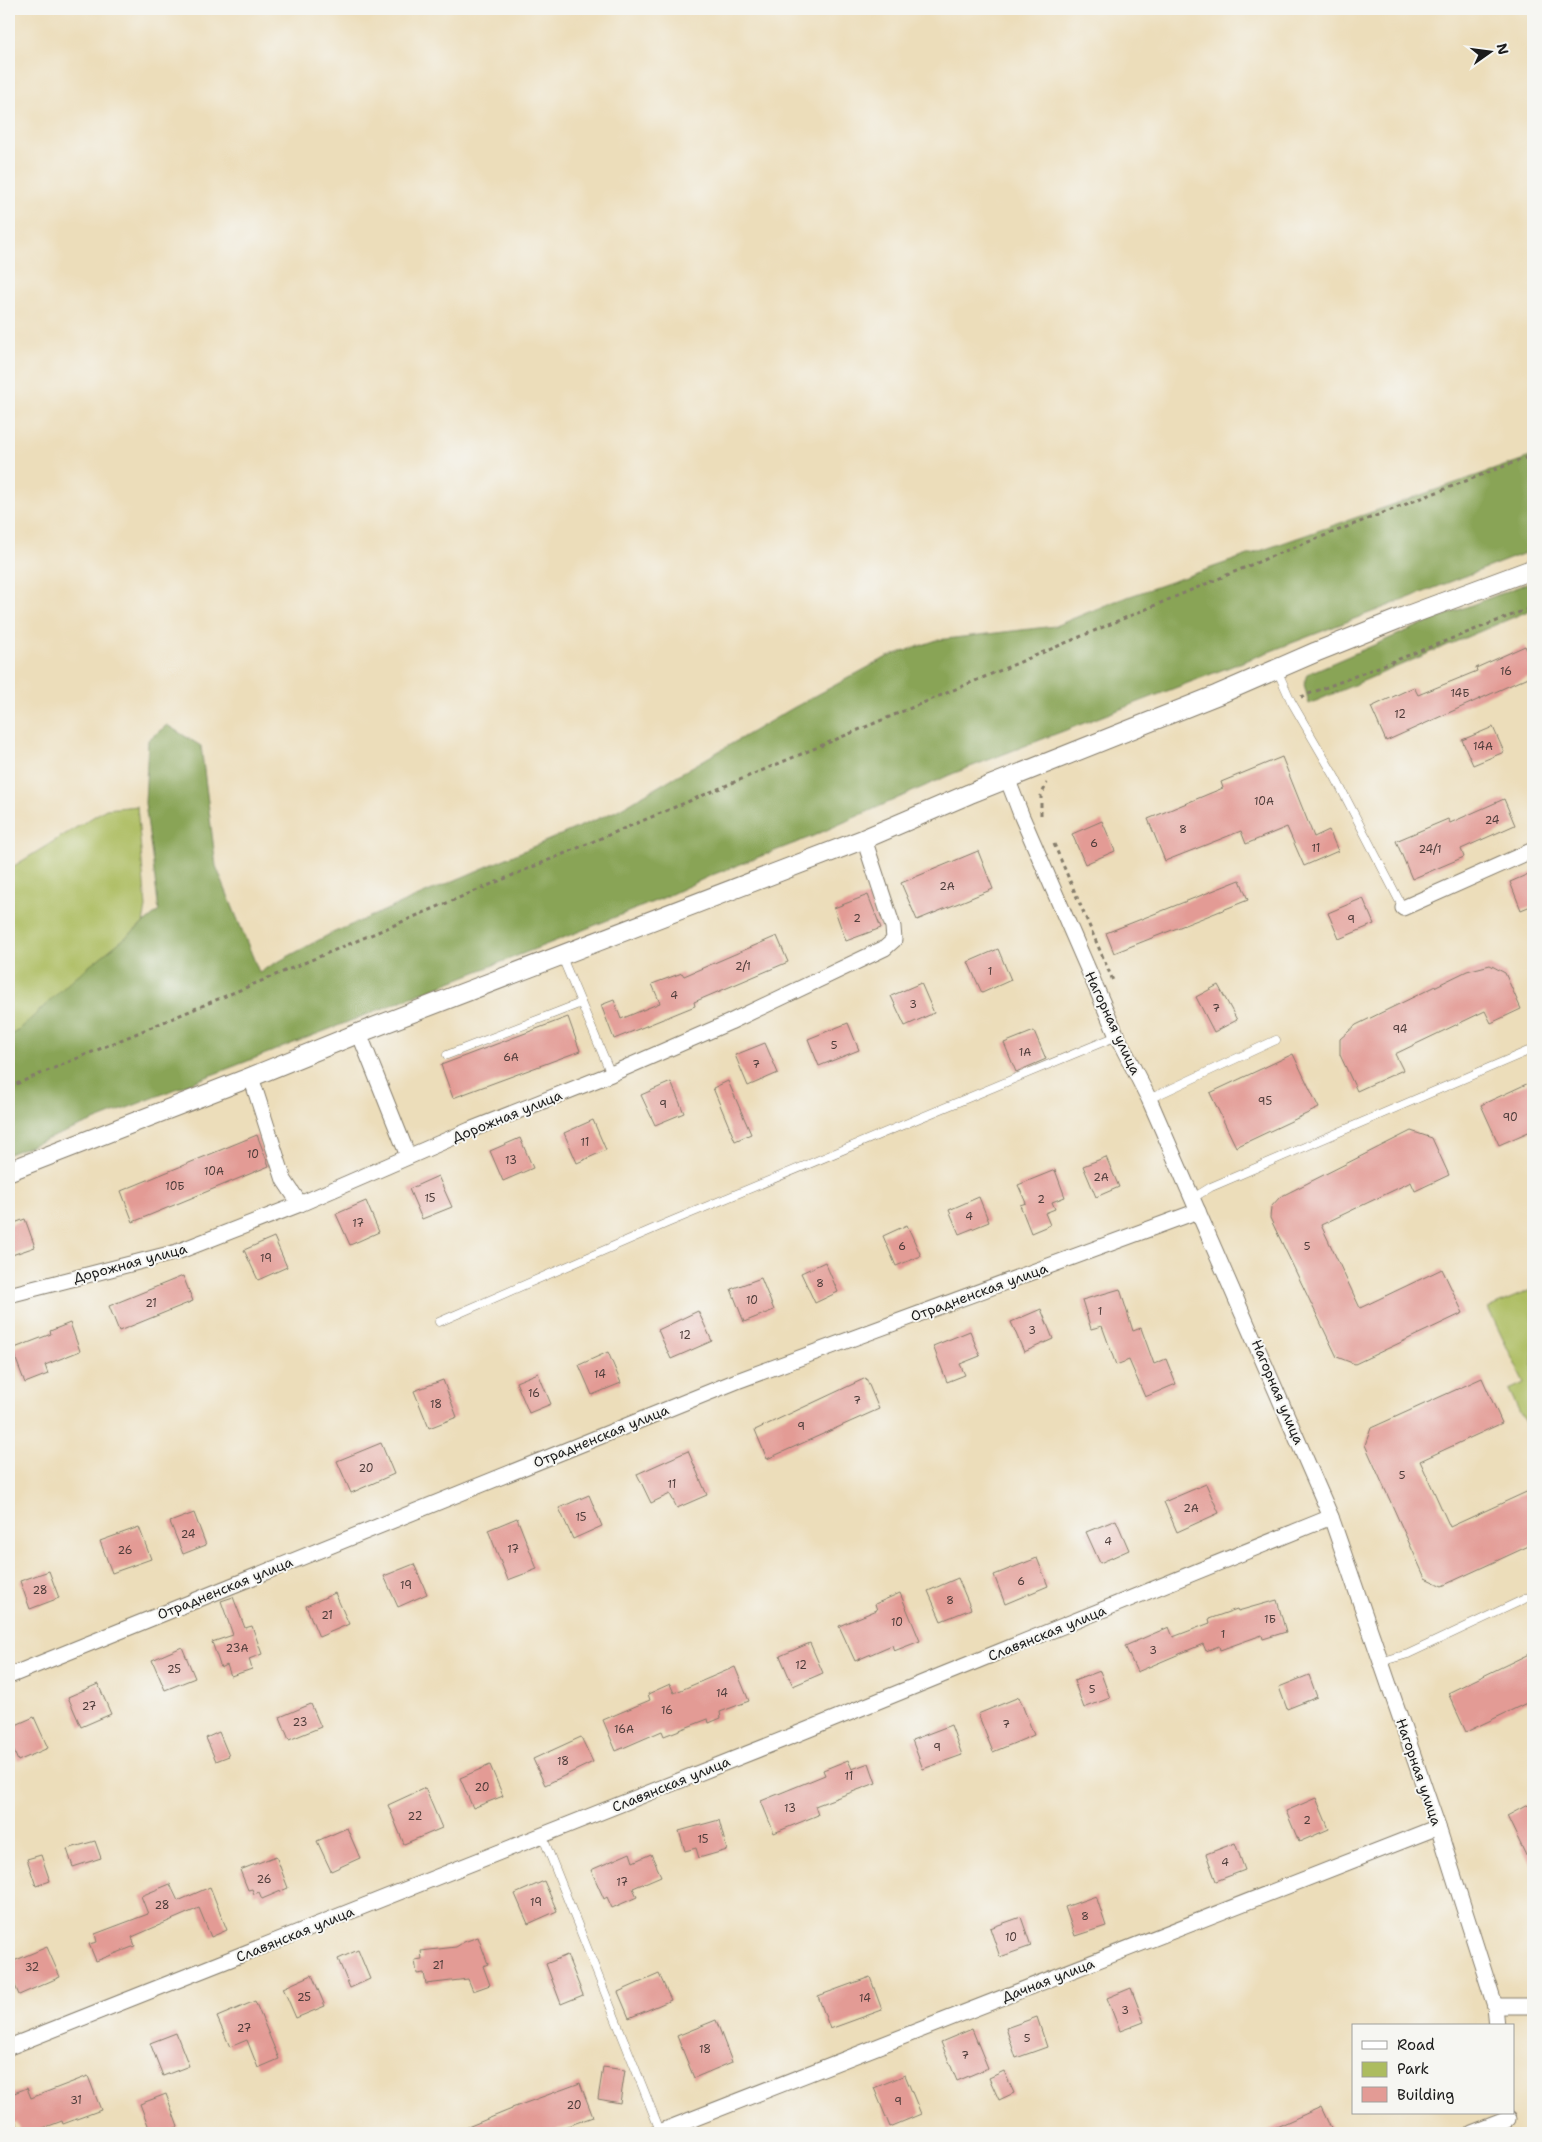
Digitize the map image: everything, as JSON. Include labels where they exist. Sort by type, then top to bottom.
[{"type":"street","points":[[9,1171],[251,1078],[359,1033],[864,839],[1007,778],[1277,670],[1316,652],[1533,569]]},
{"type":"street","name":"Нагорная улица","points":[[1007,778],[1117,1036],[1149,1099],[1196,1204],[1331,1517],[1438,1827],[1495,2006],[1497,2024]]},
{"type":"street","name":"Дорожная улица","points":[[9,1295],[177,1252],[300,1204],[408,1156],[611,1074],[730,1022],[885,948],[894,940],[893,927],[864,839]]},
{"type":"street","points":[[1403,908],[1533,850]]},
{"type":"street","points":[[359,1033],[408,1156]]},
{"type":"street","points":[[251,1078],[284,1180],[300,1204]]},
{"type":"street","name":"Отрадненская улица","points":[[9,1676],[737,1381],[1196,1204]]},
{"type":"street","name":"Славянская улица","points":[[9,2047],[542,1835],[1331,1517]]},
{"type":"street","name":"Дачная улица","points":[[660,2133],[1438,1827]]},
{"type":"street","points":[[1495,2006],[1533,2006]]},
{"type":"street","points":[[1472,2133],[1508,2122]]},
{"type":"lane","points":[[1277,670],[1291,701],[1335,777],[1403,908]]},
{"type":"lane","points":[[561,955],[611,1074]]},
{"type":"lane","points":[[446,1055],[581,1002]]},
{"type":"lane","points":[[439,1322],[667,1223],[1117,1036]]},
{"type":"lane","points":[[1149,1099],[1276,1040]]},
{"type":"lane","points":[[1196,1204],[1218,1184],[1533,1050]]},
{"type":"lane","points":[[1380,1662],[1408,1654],[1533,1594]]},
{"type":"lane","points":[[542,1835],[660,2133]]},
{"type":"path","points":[[9,1087],[1277,554],[1533,455]]},
{"type":"path","points":[[1291,701],[1533,607]]},
{"type":"path","points":[[1044,823],[1040,815],[1041,796],[1050,778]]},
{"type":"path","points":[[1052,840],[1115,986]]},
{"type":"green space","points":[[1533,456],[1533,550],[952,774],[811,837],[712,875],[663,898],[9,1154],[9,1036],[19,1030],[74,978],[159,911],[145,803],[148,740],[167,725],[201,746],[216,866],[259,972],[330,934],[616,811],[793,708],[887,657],[937,640],[1055,626],[1113,602]]},
{"type":"green space","points":[[1533,581],[1533,609],[1309,704],[1304,684],[1307,674],[1425,623]]},
{"type":"green space","points":[[137,806],[146,907],[143,924],[19,1030],[9,1036],[9,869],[106,809]]},
{"type":"green space","points":[[1533,1289],[1533,1440],[1509,1390],[1524,1383],[1488,1308]]},
{"type":"building","points":[[1525,646],[1533,663],[1533,675],[1386,741],[1371,707],[1414,687],[1418,695],[1477,671],[1476,668]]},
{"type":"building","points":[[1493,727],[1504,752],[1473,765],[1462,740]]},
{"type":"building","points":[[1282,757],[1314,837],[1329,830],[1338,851],[1304,866],[1287,827],[1246,844],[1241,831],[1165,861],[1148,819],[1223,788],[1221,782]]},
{"type":"building","points":[[1504,799],[1515,825],[1461,849],[1464,857],[1412,879],[1396,841],[1448,819],[1450,823]]},
{"type":"building","points":[[1102,821],[1115,851],[1085,864],[1072,834]]},
{"type":"building","points":[[978,851],[993,889],[917,920],[901,883]]},
{"type":"building","points":[[1533,872],[1533,905],[1521,910],[1510,882]]},
{"type":"building","points":[[1240,880],[1248,900],[1114,953],[1106,933]]},
{"type":"building","points":[[868,895],[881,928],[846,941],[834,908]]},
{"type":"building","points":[[1363,898],[1374,924],[1339,939],[1328,913]]},
{"type":"building","points":[[777,936],[788,962],[694,1002],[695,1006],[614,1039],[601,1005],[614,1000],[621,1019],[660,1003],[652,984],[682,973],[684,976]]},
{"type":"building","points":[[998,949],[1011,980],[982,993],[968,962]]},
{"type":"building","points":[[1490,965],[1505,973],[1521,1009],[1491,1023],[1485,1011],[1395,1054],[1403,1070],[1357,1091],[1340,1055],[1340,1039],[1356,1025],[1467,971]]},
{"type":"building","points":[[921,983],[934,1013],[905,1026],[891,996]]},
{"type":"building","points":[[1218,985],[1237,1020],[1214,1032],[1196,997]]},
{"type":"building","points":[[568,1017],[580,1051],[453,1098],[441,1065]]},
{"type":"building","points":[[848,1023],[859,1050],[819,1066],[808,1039]]},
{"type":"building","points":[[1034,1031],[1046,1059],[1016,1072],[1004,1043]]},
{"type":"building","points":[[765,1043],[778,1073],[748,1086],[735,1055]]},
{"type":"building","points":[[1293,1054],[1319,1108],[1236,1147],[1210,1093]]},
{"type":"building","points":[[728,1081],[751,1134],[735,1141],[713,1088]]},
{"type":"building","points":[[1533,1081],[1533,1130],[1499,1145],[1481,1105]]},
{"type":"building","points":[[671,1082],[684,1113],[655,1125],[641,1095]]},
{"type":"building","points":[[593,1120],[606,1150],[577,1163],[564,1133]]},
{"type":"building","points":[[1411,1131],[1432,1138],[1449,1175],[1415,1191],[1411,1182],[1321,1225],[1360,1308],[1442,1269],[1463,1313],[1355,1364],[1337,1357],[1270,1218],[1271,1207],[1280,1197]]},
{"type":"building","points":[[257,1135],[269,1166],[133,1222],[121,1191]]},
{"type":"building","points":[[520,1138],[533,1168],[503,1181],[490,1151]]},
{"type":"building","points":[[1106,1157],[1119,1187],[1096,1197],[1083,1166]]},
{"type":"building","points":[[1055,1170],[1065,1197],[1052,1202],[1055,1209],[1045,1213],[1050,1225],[1031,1233],[1020,1205],[1026,1203],[1018,1185]]},
{"type":"building","points":[[438,1176],[452,1207],[422,1219],[409,1189]]},
{"type":"building","points":[[979,1197],[989,1222],[959,1234],[949,1210]]},
{"type":"building","points":[[366,1201],[379,1232],[350,1245],[336,1214]]},
{"type":"building","points":[[25,1219],[35,1247],[9,1256],[9,1225]]},
{"type":"building","points":[[907,1225],[921,1256],[896,1266],[883,1236]]},
{"type":"building","points":[[274,1237],[287,1267],[258,1280],[244,1250]]},
{"type":"building","points":[[825,1262],[838,1292],[815,1303],[801,1273]]},
{"type":"building","points":[[183,1276],[193,1301],[119,1331],[109,1306]]},
{"type":"building","points":[[761,1278],[774,1310],[744,1322],[731,1289]]},
{"type":"building","points":[[1120,1289],[1133,1331],[1141,1328],[1154,1364],[1166,1359],[1176,1384],[1145,1397],[1129,1360],[1116,1365],[1102,1326],[1091,1329],[1082,1300]]},
{"type":"building","points":[[1041,1309],[1053,1339],[1024,1352],[1011,1322]]},
{"type":"building","points":[[698,1311],[712,1341],[671,1359],[658,1330]]},
{"type":"building","points":[[70,1323],[80,1351],[45,1365],[48,1374],[25,1383],[12,1349],[51,1334],[50,1331]]},
{"type":"building","points":[[970,1331],[980,1356],[960,1364],[965,1375],[947,1382],[933,1346]]},
{"type":"building","points":[[608,1352],[621,1383],[592,1395],[579,1365]]},
{"type":"building","points":[[538,1373],[551,1404],[529,1413],[516,1382]]},
{"type":"building","points":[[866,1378],[879,1409],[767,1459],[755,1430]]},
{"type":"building","points":[[1482,1378],[1502,1423],[1420,1461],[1450,1527],[1533,1489],[1533,1544],[1442,1586],[1425,1578],[1365,1445],[1371,1428]]},
{"type":"building","points":[[443,1380],[457,1417],[429,1428],[414,1391]]},
{"type":"building","points":[[381,1443],[394,1474],[351,1493],[337,1461]]},
{"type":"building","points":[[688,1451],[707,1495],[677,1508],[670,1494],[651,1503],[637,1474]]},
{"type":"building","points":[[1206,1484],[1219,1513],[1177,1532],[1164,1502]]},
{"type":"building","points":[[589,1495],[602,1526],[573,1539],[559,1508]]},
{"type":"building","points":[[194,1513],[206,1545],[183,1554],[170,1522]]},
{"type":"building","points":[[517,1518],[537,1569],[508,1580],[488,1530]]},
{"type":"building","points":[[1116,1520],[1129,1550],[1100,1563],[1086,1532]]},
{"type":"building","points":[[139,1527],[151,1559],[112,1573],[100,1541]]},
{"type":"building","points":[[1037,1558],[1048,1586],[1005,1604],[994,1575]]},
{"type":"building","points":[[414,1564],[427,1594],[398,1607],[384,1576]]},
{"type":"building","points":[[49,1571],[59,1598],[30,1609],[20,1581]]},
{"type":"building","points":[[958,1578],[971,1609],[941,1621],[928,1591]]},
{"type":"building","points":[[335,1593],[349,1624],[319,1637],[306,1606]]},
{"type":"building","points":[[900,1593],[920,1641],[894,1651],[892,1645],[855,1661],[839,1626],[877,1610],[875,1604]]},
{"type":"building","points":[[233,1597],[245,1628],[252,1626],[262,1654],[249,1659],[252,1669],[231,1676],[227,1665],[221,1668],[212,1642],[233,1635],[221,1601]]},
{"type":"building","points":[[1277,1600],[1286,1632],[1263,1639],[1262,1635],[1220,1650],[1219,1646],[1206,1651],[1203,1644],[1137,1672],[1125,1646],[1169,1627],[1173,1637],[1210,1623],[1209,1619],[1237,1609],[1238,1611]]},
{"type":"building","points":[[810,1643],[823,1673],[793,1686],[780,1656]]},
{"type":"building","points":[[182,1647],[195,1678],[165,1690],[152,1660]]},
{"type":"building","points":[[1533,1652],[1533,1700],[1466,1732],[1448,1693]]},
{"type":"building","points":[[735,1667],[749,1701],[720,1712],[721,1718],[709,1723],[708,1719],[664,1736],[662,1731],[616,1751],[603,1720],[650,1700],[648,1694],[670,1684],[674,1693]]},
{"type":"building","points":[[1100,1671],[1110,1698],[1084,1708],[1074,1681]]},
{"type":"building","points":[[1309,1675],[1317,1697],[1287,1709],[1279,1687]]},
{"type":"building","points":[[98,1684],[111,1714],[81,1727],[68,1697]]},
{"type":"building","points":[[1019,1697],[1034,1735],[993,1752],[978,1714]]},
{"type":"building","points":[[311,1704],[321,1727],[289,1740],[280,1717]]},
{"type":"building","points":[[34,1717],[48,1748],[18,1761],[9,1740],[9,1728]]},
{"type":"building","points":[[951,1725],[962,1755],[923,1769],[912,1740]]},
{"type":"building","points":[[219,1732],[229,1756],[216,1761],[206,1738]]},
{"type":"building","points":[[581,1737],[593,1762],[545,1785],[533,1759]]},
{"type":"building","points":[[848,1760],[852,1769],[869,1763],[876,1783],[815,1806],[818,1815],[774,1833],[761,1801],[825,1775],[823,1770]]},
{"type":"building","points":[[490,1765],[503,1796],[473,1808],[460,1778]]},
{"type":"building","points":[[425,1788],[442,1828],[404,1844],[388,1805]]},
{"type":"building","points":[[1316,1798],[1329,1829],[1299,1842],[1286,1811]]},
{"type":"building","points":[[1533,1802],[1533,1870],[1507,1816]]},
{"type":"building","points":[[719,1820],[727,1850],[699,1858],[696,1848],[685,1851],[679,1831]]},
{"type":"building","points":[[347,1828],[360,1858],[331,1871],[317,1841]]},
{"type":"building","points":[[95,1841],[101,1858],[73,1867],[67,1849]]},
{"type":"building","points":[[1235,1843],[1245,1870],[1216,1881],[1206,1854]]},
{"type":"building","points":[[630,1853],[633,1862],[651,1854],[661,1876],[633,1888],[637,1897],[612,1908],[607,1897],[604,1899],[591,1870]]},
{"type":"building","points":[[41,1855],[50,1881],[36,1886],[27,1859]]},
{"type":"building","points":[[276,1856],[288,1888],[262,1899],[259,1892],[254,1894],[252,1889],[248,1890],[240,1870]]},
{"type":"building","points":[[544,1881],[557,1911],[528,1924],[515,1894]]},
{"type":"building","points":[[170,1884],[178,1901],[210,1887],[227,1930],[211,1937],[199,1908],[132,1937],[135,1946],[96,1961],[89,1944],[97,1942],[95,1934],[148,1914],[141,1896]]},
{"type":"building","points":[[1096,1896],[1106,1926],[1075,1936],[1065,1907]]},
{"type":"building","points":[[1021,1917],[1031,1946],[1000,1957],[990,1928]]},
{"type":"building","points":[[478,1937],[488,1964],[483,1966],[490,1985],[473,1991],[468,1979],[426,1984],[424,1973],[417,1974],[415,1960],[422,1959],[421,1951],[456,1947]]},
{"type":"building","points":[[47,1947],[60,1977],[19,1995],[9,1971],[9,1963]]},
{"type":"building","points":[[358,1950],[370,1979],[350,1988],[338,1959]]},
{"type":"building","points":[[567,1955],[583,1995],[561,2004],[546,1964]]},
{"type":"building","points":[[659,1974],[671,2000],[629,2018],[618,1992]]},
{"type":"building","points":[[312,1975],[325,2006],[296,2018],[283,1988]]},
{"type":"building","points":[[870,1977],[882,2010],[830,2029],[818,1996]]},
{"type":"building","points":[[1131,1988],[1144,2022],[1120,2031],[1107,1998]]},
{"type":"building","points":[[255,2001],[279,2059],[258,2068],[247,2040],[230,2047],[217,2017]]},
{"type":"building","points":[[1037,2017],[1047,2047],[1016,2058],[1006,2028]]},
{"type":"building","points":[[716,2020],[732,2062],[694,2078],[677,2036]]},
{"type":"building","points":[[972,2029],[988,2068],[957,2081],[941,2042]]},
{"type":"building","points":[[176,2033],[189,2066],[163,2076],[150,2043]]},
{"type":"building","points":[[603,2067],[625,2070],[620,2103],[598,2099]]},
{"type":"building","points":[[1004,2071],[1014,2093],[999,2100],[989,2078]]},
{"type":"building","points":[[905,2075],[921,2114],[890,2127],[874,2088]]},
{"type":"building","points":[[88,2076],[101,2110],[63,2124],[62,2121],[30,2133],[21,2133],[16,2122],[9,2125],[9,2095],[27,2088],[31,2098]]},
{"type":"building","points":[[580,2083],[593,2117],[547,2133],[453,2133],[512,2108]]},
{"type":"building","points":[[166,2094],[178,2127],[162,2133],[151,2133],[140,2104]]},
{"type":"building","points":[[1321,2107],[1333,2133],[1263,2133]]}]
